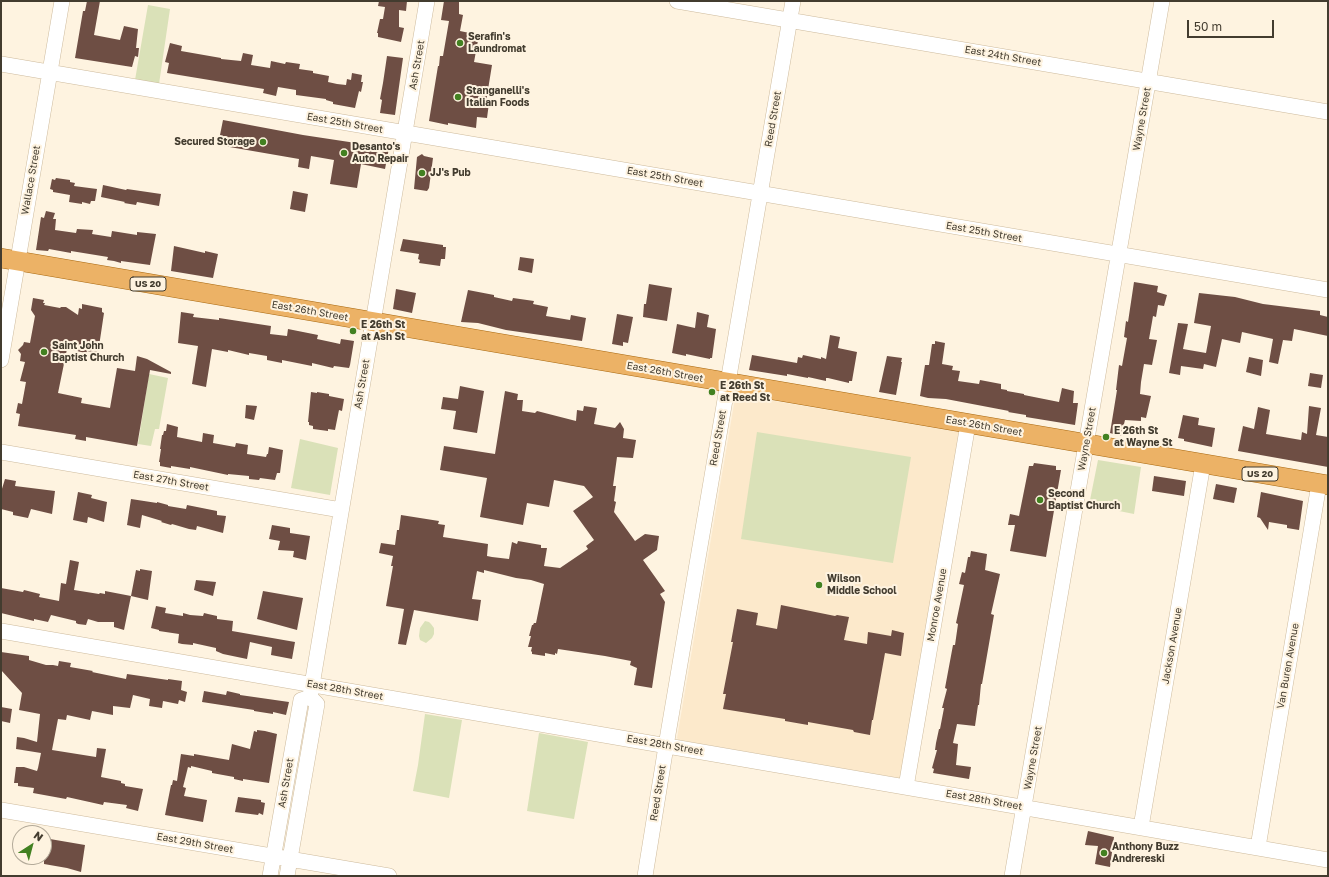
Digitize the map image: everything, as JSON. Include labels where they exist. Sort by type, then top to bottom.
[{"type":"main road","name":"East 26th Street","points":[[9,260],[1324,484]]},
{"type":"street","name":"Wallace Street","points":[[1,360],[9,260],[50,73],[62,1]]},
{"type":"street","name":"Ash Street","points":[[287,876],[317,704],[311,691],[428,1]]},
{"type":"street","name":"East 24th Street","points":[[677,1],[1328,112]]},
{"type":"street","name":"Reed Street","points":[[645,876],[793,1]]},
{"type":"street","name":"Wayne Street","points":[[1012,876],[1162,1]]},
{"type":"street","name":"East 25th Street","points":[[1,64],[1328,290]]},
{"type":"street","name":"Monroe Avenue","points":[[906,787],[968,424]]},
{"type":"street","name":"East 27th Street","points":[[1,452],[341,510]]},
{"type":"street","name":"Jackson Avenue","points":[[1141,827],[1203,464]]},
{"type":"street","name":"Van Buren Avenue","points":[[1258,847],[1324,484]]},
{"type":"street","name":"East 28th Street","points":[[1,631],[311,691],[666,746],[1328,860]]},
{"type":"street","name":"Ash Street","points":[[270,876],[301,700],[311,691]]},
{"type":"street","name":"East 29th Street","points":[[1,810],[389,876]]},
{"type":"shaded area","name":"Wilson Middle School","points":[[739,395],[958,432],[960,434],[901,776],[899,778],[679,740],[677,738],[735,398]]},
{"type":"green space","points":[[148,5],[170,9],[159,84],[135,80]]},
{"type":"green space","points":[[149,374],[168,378],[159,429],[155,429],[151,446],[138,444]]},
{"type":"green space","points":[[757,432],[911,457],[893,563],[741,539]]},
{"type":"green space","points":[[300,439],[338,448],[330,495],[291,488]]},
{"type":"green space","points":[[1098,460],[1141,467],[1134,514],[1089,505]]},
{"type":"green space","points":[[425,621],[429,622],[434,628],[432,638],[426,643],[420,640],[419,636],[420,628]]},
{"type":"green space","points":[[425,714],[462,720],[449,798],[413,791]]},
{"type":"green space","points":[[539,733],[588,742],[574,819],[527,811]]},
{"type":"building","points":[[87,1],[100,1],[94,35],[120,40],[124,26],[138,29],[136,48],[139,48],[138,57],[135,56],[132,67],[75,58],[83,11],[85,11]]},
{"type":"building","points":[[379,1],[407,1],[406,11],[399,10],[399,27],[404,28],[401,42],[378,37],[377,33],[380,19],[383,19],[385,7],[378,6]]},
{"type":"building","points":[[444,1],[459,1],[459,14],[463,15],[460,31],[479,35],[474,62],[492,65],[486,102],[489,103],[487,118],[477,117],[476,128],[429,121],[440,56],[443,56],[449,21],[441,20]]},
{"type":"building","points":[[170,43],[182,46],[181,51],[221,59],[241,61],[243,53],[253,55],[251,65],[270,68],[271,61],[285,64],[286,62],[300,64],[299,69],[313,71],[313,73],[329,76],[328,82],[337,84],[346,85],[347,79],[351,80],[352,73],[362,75],[361,82],[363,82],[361,92],[359,91],[355,108],[333,104],[333,102],[326,99],[296,95],[296,90],[278,87],[276,96],[263,93],[264,89],[167,73],[169,63],[165,62]]},
{"type":"building","points":[[387,56],[403,58],[395,115],[380,113],[382,100],[380,99]]},
{"type":"building","points":[[223,120],[303,135],[389,148],[385,169],[361,164],[357,188],[330,184],[334,160],[311,156],[309,169],[298,167],[299,159],[218,145]]},
{"type":"building","points":[[422,154],[433,158],[429,188],[427,191],[414,189],[417,157]]},
{"type":"building","points":[[56,178],[70,180],[70,182],[75,183],[74,186],[97,189],[95,201],[91,201],[90,204],[82,202],[82,204],[69,202],[70,195],[53,192],[53,190],[50,189],[52,179],[55,180]]},
{"type":"building","points":[[103,185],[126,190],[161,194],[159,206],[137,202],[136,205],[101,197]]},
{"type":"building","points":[[293,191],[308,194],[305,212],[290,209]]},
{"type":"building","points":[[46,211],[55,213],[53,219],[56,219],[55,230],[76,233],[77,229],[93,230],[92,234],[111,237],[112,231],[137,235],[137,232],[156,234],[150,265],[121,261],[121,263],[107,260],[108,257],[71,251],[71,253],[49,249],[48,251],[36,250],[41,217],[44,218]]},
{"type":"building","points":[[403,239],[443,245],[443,247],[446,247],[445,259],[441,259],[440,266],[419,263],[419,254],[400,251]]},
{"type":"building","points":[[174,246],[205,253],[205,251],[218,254],[213,278],[171,271]]},
{"type":"building","points":[[520,257],[534,259],[532,273],[518,270]]},
{"type":"building","points":[[1134,282],[1158,286],[1157,292],[1167,295],[1164,306],[1158,305],[1156,317],[1153,316],[1149,339],[1157,340],[1152,365],[1144,364],[1140,394],[1151,396],[1146,418],[1141,417],[1141,421],[1125,420],[1121,436],[1110,433],[1117,390],[1119,365],[1122,366],[1127,338],[1124,337],[1126,321],[1128,322]]},
{"type":"building","points":[[649,284],[672,288],[667,321],[643,317],[644,304],[646,304]]},
{"type":"building","points":[[396,289],[416,293],[412,313],[393,309]]},
{"type":"building","points":[[468,290],[494,295],[494,297],[512,301],[513,298],[534,301],[533,304],[548,307],[546,316],[570,320],[571,315],[586,318],[582,341],[506,330],[478,323],[461,322]]},
{"type":"building","points":[[1199,293],[1235,297],[1263,304],[1320,311],[1320,315],[1328,317],[1328,336],[1294,329],[1292,341],[1283,340],[1278,364],[1269,362],[1273,339],[1242,332],[1240,343],[1222,339],[1216,367],[1204,364],[1203,369],[1181,366],[1180,375],[1169,373],[1178,323],[1188,324],[1183,349],[1206,353],[1211,326],[1194,323]]},
{"type":"building","points":[[33,298],[44,300],[44,305],[60,308],[66,307],[78,315],[79,308],[82,309],[82,304],[102,308],[102,312],[104,313],[98,353],[87,351],[86,353],[67,349],[58,393],[82,398],[81,403],[110,408],[117,368],[135,371],[137,356],[147,359],[171,372],[171,374],[150,370],[137,446],[86,437],[86,441],[75,439],[76,435],[18,426],[20,414],[16,413],[18,403],[22,404],[26,382],[20,381],[25,362],[20,361],[21,354],[18,350],[24,342],[30,343],[35,316],[31,310]]},
{"type":"building","points":[[181,312],[194,314],[193,317],[219,320],[219,318],[271,326],[270,334],[287,336],[288,329],[318,335],[317,339],[340,344],[341,339],[354,341],[350,365],[349,368],[334,366],[333,368],[312,363],[312,366],[282,360],[282,363],[267,360],[267,356],[249,353],[249,355],[228,350],[228,352],[212,349],[206,387],[192,384],[198,346],[178,343]]},
{"type":"building","points":[[697,312],[709,315],[707,327],[716,329],[712,358],[710,359],[672,353],[677,324],[695,328]]},
{"type":"building","points":[[617,314],[633,317],[628,343],[623,342],[623,346],[612,344]]},
{"type":"building","points":[[830,335],[840,337],[838,348],[857,352],[852,381],[849,381],[849,383],[828,378],[826,378],[826,381],[787,374],[787,376],[749,370],[752,355],[797,363],[798,357],[802,358],[803,355],[826,359]]},
{"type":"building","points":[[935,341],[945,343],[942,364],[953,366],[952,370],[960,371],[958,381],[979,384],[980,380],[1001,384],[1001,389],[1007,391],[1059,402],[1062,388],[1074,391],[1073,403],[1078,403],[1075,425],[1026,417],[1026,415],[1008,412],[1009,411],[946,399],[920,396],[925,365],[929,365],[932,344],[935,344]]},
{"type":"building","points":[[887,356],[902,358],[896,395],[879,392]]},
{"type":"building","points":[[1249,357],[1263,360],[1261,376],[1246,372]]},
{"type":"building","points":[[1310,373],[1323,375],[1321,388],[1308,386]]},
{"type":"building","points":[[460,386],[484,391],[477,433],[453,429],[456,411],[441,409],[443,397],[458,399]]},
{"type":"building","points":[[505,391],[518,394],[517,400],[523,400],[522,411],[535,413],[537,411],[576,421],[577,410],[583,411],[584,406],[597,408],[594,424],[615,428],[620,422],[624,429],[623,438],[636,440],[633,458],[617,457],[613,486],[616,486],[614,501],[616,502],[614,512],[635,541],[645,534],[659,536],[657,550],[643,560],[665,591],[660,594],[665,602],[652,688],[634,685],[637,668],[630,665],[631,661],[558,649],[557,654],[555,653],[555,655],[545,653],[545,656],[532,654],[532,647],[528,647],[531,636],[529,636],[532,625],[536,623],[544,584],[484,570],[484,573],[477,571],[472,599],[481,600],[478,621],[414,610],[406,645],[398,644],[404,609],[386,606],[393,566],[391,566],[393,556],[379,553],[381,543],[395,545],[401,515],[439,521],[438,524],[445,525],[443,537],[488,544],[487,556],[509,559],[512,542],[517,544],[518,541],[541,545],[541,548],[547,548],[544,566],[560,568],[588,549],[586,546],[594,540],[573,511],[593,497],[584,486],[554,480],[549,507],[527,503],[523,525],[480,517],[487,478],[440,470],[444,446],[495,454]]},
{"type":"building","points":[[311,392],[329,394],[329,396],[344,399],[342,411],[339,410],[335,430],[328,429],[328,431],[313,429],[313,426],[309,425]]},
{"type":"building","points":[[246,405],[257,406],[254,420],[245,418]]},
{"type":"building","points":[[1309,406],[1321,408],[1316,435],[1328,437],[1328,467],[1238,451],[1243,426],[1254,429],[1258,407],[1270,410],[1266,434],[1301,440],[1302,432],[1307,434]]},
{"type":"building","points":[[1183,415],[1199,418],[1198,425],[1215,428],[1212,447],[1184,441],[1184,439],[1178,438]]},
{"type":"building","points":[[167,424],[178,427],[177,437],[202,442],[203,433],[214,435],[213,443],[235,447],[236,443],[248,445],[247,454],[266,457],[269,447],[283,450],[280,473],[277,473],[275,480],[260,478],[259,480],[249,479],[249,476],[228,475],[190,467],[190,469],[160,466],[159,462],[162,435],[164,431],[166,431]]},
{"type":"building","points":[[1034,463],[1056,466],[1056,470],[1061,470],[1046,557],[1010,551],[1015,525],[1008,525],[1010,514],[1019,516],[1029,466],[1033,466]]},
{"type":"building","points":[[1154,476],[1186,481],[1184,496],[1152,491]]},
{"type":"building","points":[[5,479],[16,481],[15,486],[55,491],[52,514],[31,509],[28,518],[13,515],[13,512],[1,509],[1,492]]},
{"type":"building","points":[[1216,484],[1237,488],[1234,503],[1213,499]]},
{"type":"building","points":[[78,492],[92,495],[91,498],[107,502],[104,522],[88,517],[87,523],[73,520]]},
{"type":"building","points":[[1261,492],[1303,501],[1299,530],[1287,528],[1287,525],[1269,522],[1268,530],[1260,518],[1257,517]]},
{"type":"building","points":[[131,499],[157,502],[168,506],[186,509],[187,505],[217,511],[217,515],[226,516],[223,533],[197,526],[196,530],[171,525],[142,515],[140,528],[127,525]]},
{"type":"building","points":[[272,525],[290,528],[290,533],[310,536],[306,560],[293,557],[294,551],[278,550],[280,541],[269,539]]},
{"type":"building","points":[[971,551],[987,554],[985,570],[1000,574],[991,614],[994,615],[975,726],[957,724],[953,743],[958,744],[956,765],[971,767],[969,779],[933,773],[934,769],[932,768],[937,750],[935,750],[936,743],[947,689],[945,688],[953,645],[955,645],[958,624],[956,623],[964,585],[959,584],[962,572],[965,573],[968,557],[970,557]]},
{"type":"building","points":[[70,560],[79,562],[74,590],[99,594],[105,594],[105,591],[131,596],[124,630],[114,627],[114,622],[98,622],[88,619],[86,625],[78,624],[76,621],[51,615],[48,622],[34,619],[34,621],[1,613],[1,588],[23,592],[24,590],[40,594],[39,597],[59,601],[61,583],[66,584]]},
{"type":"building","points":[[140,569],[152,571],[148,600],[131,596],[136,570],[140,571]]},
{"type":"building","points":[[196,580],[216,582],[213,596],[194,590]]},
{"type":"building","points":[[263,591],[303,598],[297,630],[257,619]]},
{"type":"building","points":[[781,605],[835,616],[849,617],[844,640],[867,644],[868,632],[891,636],[892,630],[904,633],[901,656],[885,653],[870,735],[854,732],[853,730],[808,722],[808,725],[785,721],[785,719],[723,709],[726,694],[723,694],[733,642],[731,642],[737,609],[758,613],[756,625],[777,629]]},
{"type":"building","points":[[156,606],[166,608],[165,613],[183,616],[183,613],[203,616],[204,613],[217,616],[217,619],[233,621],[232,631],[295,642],[292,659],[271,655],[272,647],[250,642],[247,659],[223,654],[216,651],[216,648],[193,643],[193,645],[178,643],[179,634],[159,631],[151,628]]},
{"type":"building","points":[[1,652],[29,656],[29,660],[46,665],[58,666],[59,661],[71,663],[70,667],[126,679],[127,674],[182,681],[181,690],[187,692],[185,702],[179,700],[178,704],[163,701],[162,708],[149,706],[150,699],[133,695],[130,708],[113,706],[113,715],[92,711],[90,720],[67,715],[66,720],[58,719],[52,750],[96,757],[97,748],[106,749],[101,777],[121,781],[121,783],[125,784],[125,786],[143,789],[138,811],[126,808],[127,805],[104,802],[103,805],[67,797],[66,799],[33,793],[34,788],[18,786],[18,783],[14,783],[16,767],[24,767],[37,771],[41,753],[16,749],[17,737],[37,742],[40,714],[19,710],[22,693],[1,670]]},
{"type":"building","points":[[204,691],[226,695],[227,691],[240,695],[289,702],[286,715],[273,712],[273,714],[202,702]]},
{"type":"building","points":[[1,707],[12,709],[10,723],[1,721]]},
{"type":"building","points":[[257,730],[277,734],[269,783],[243,779],[243,781],[234,779],[234,777],[212,773],[212,771],[191,766],[191,768],[188,767],[183,787],[186,788],[184,796],[207,800],[203,822],[165,815],[171,785],[173,780],[177,781],[181,754],[194,756],[194,754],[229,760],[232,744],[250,749],[254,731],[257,732]]},
{"type":"building","points":[[238,797],[261,800],[261,802],[265,803],[263,815],[259,813],[258,815],[235,812]]},
{"type":"building","points":[[1088,831],[1114,837],[1110,867],[1095,864],[1098,846],[1085,845]]},
{"type":"building","points":[[52,839],[85,845],[81,872],[50,865],[52,865]]},
{"type":"place","name":"Serafin's Laundromat","points":[[460,43]]},
{"type":"place","name":"Stanganelli's Italian Foods","points":[[458,97]]},
{"type":"place","name":"Secured Storage","points":[[263,142]]},
{"type":"place","name":"Desanto's Auto Repair","points":[[344,153]]},
{"type":"place","name":"JJ's Pub","points":[[422,173]]},
{"type":"place","name":"E 26th St at Ash St","points":[[353,331]]},
{"type":"place","name":"Saint John Baptist Church","points":[[44,352]]},
{"type":"place","name":"E 26th St at Reed St","points":[[712,392]]},
{"type":"place","name":"E 26th St at Wayne St","points":[[1106,437]]},
{"type":"place","name":"Second Baptist Church","points":[[1040,500]]},
{"type":"place","name":"Wilson Middle School","points":[[819,585]]},
{"type":"place","name":"Anthony Buzz Andrereski","points":[[1104,853]]}]
